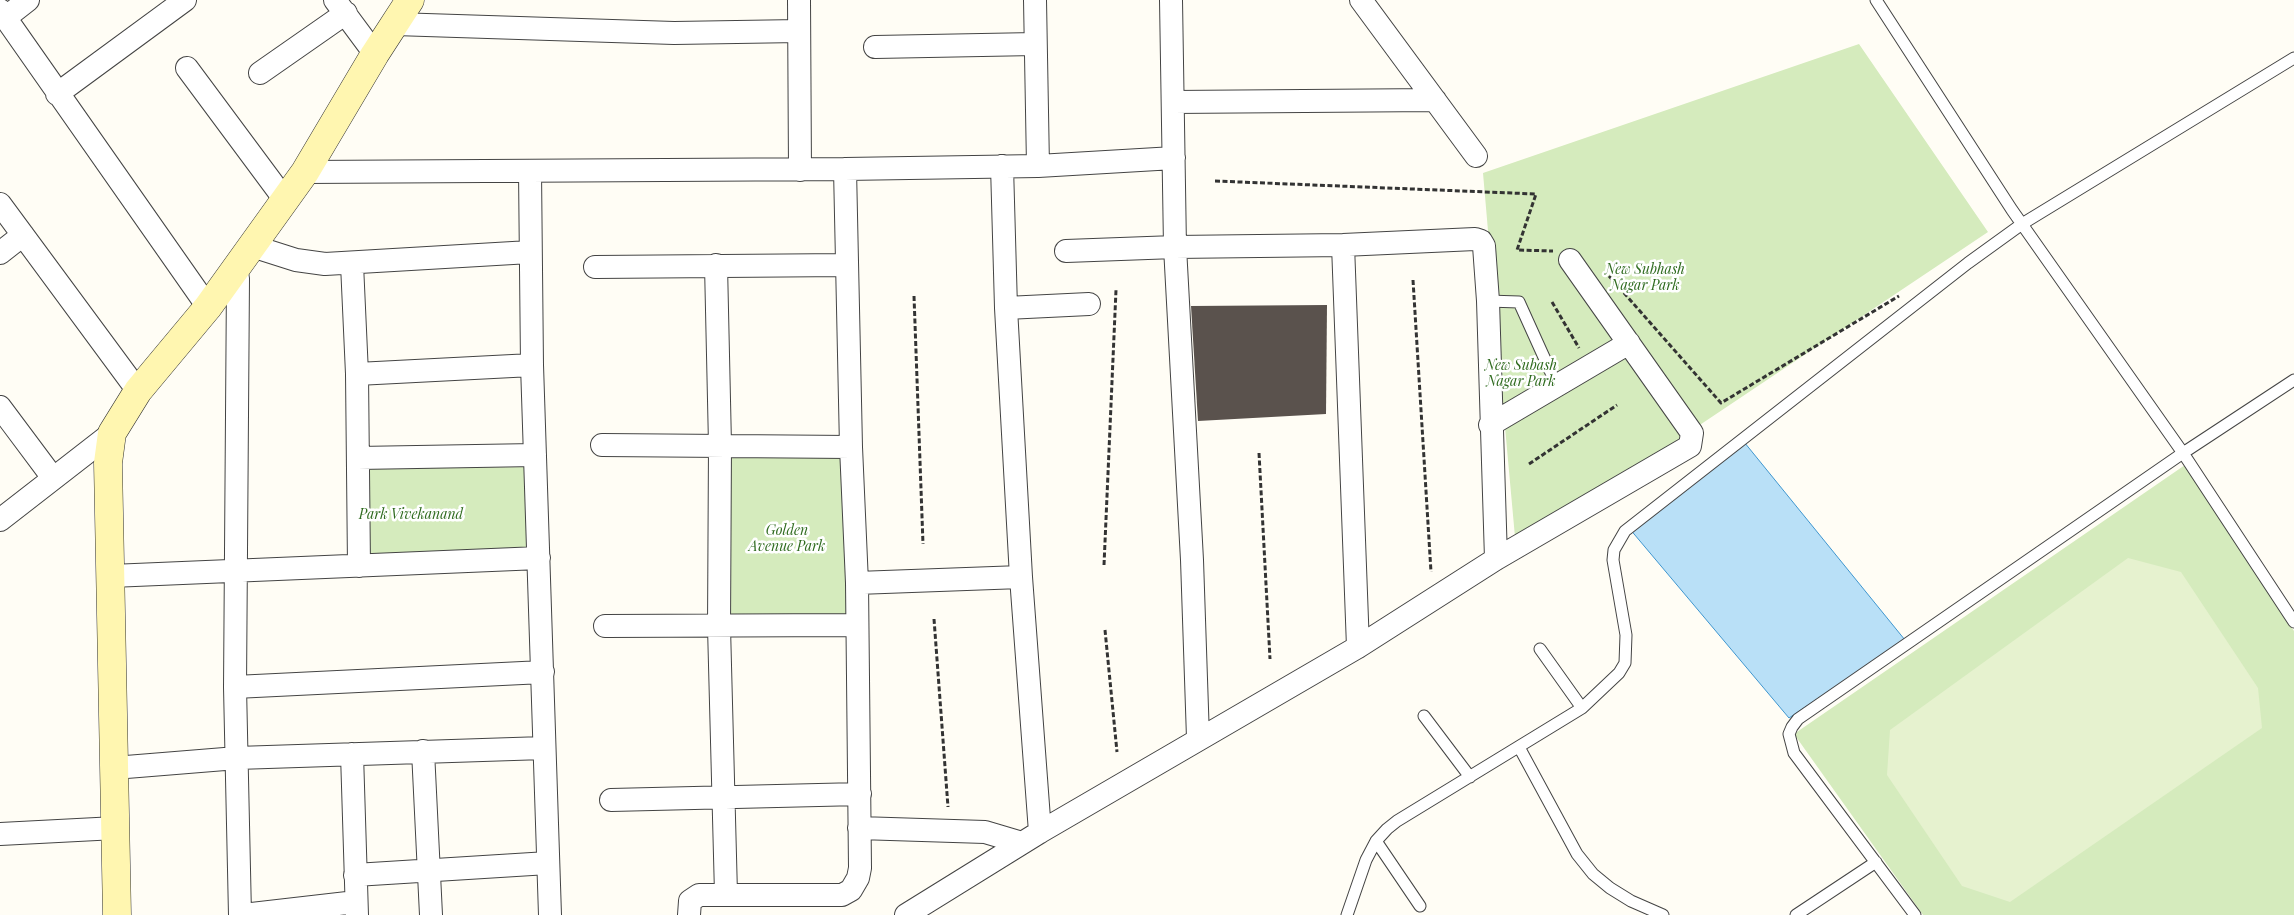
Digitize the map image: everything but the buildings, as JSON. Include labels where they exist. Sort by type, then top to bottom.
[{"type":"street","points":[[28,0],[3,14],[57,94],[208,307]]},
{"type":"street","points":[[57,94],[185,0]]},
{"type":"street","points":[[0,520],[112,433],[138,391],[208,307],[305,172],[375,54],[410,0]]},
{"type":"street","points":[[799,0],[800,170]]},
{"type":"street","points":[[1034,0],[1038,166]]},
{"type":"street","points":[[1171,0],[1175,247],[1192,560],[1198,738]]},
{"type":"street","points":[[1361,0],[1476,156]]},
{"type":"street","points":[[260,73],[340,7],[375,54]]},
{"type":"street","points":[[395,24],[674,33],[799,31]]},
{"type":"street","points":[[875,47],[1035,44]]},
{"type":"street","points":[[187,68],[285,200]]},
{"type":"street","points":[[1173,102],[1435,100]]},
{"type":"street","points":[[305,172],[800,170],[1038,166],[1174,158]]},
{"type":"street","points":[[1002,166],[1006,308],[1021,577],[1031,837]]},
{"type":"street","points":[[689,915],[692,898],[699,895],[842,895],[851,890],[858,878],[860,794],[857,583],[851,447],[845,169]]},
{"type":"street","points":[[530,171],[532,365],[550,915]]},
{"type":"street","points":[[0,204],[138,391]]},
{"type":"street","points":[[0,253],[23,235]]},
{"type":"street","points":[[1066,251],[1175,247],[1343,246],[1478,239],[1484,246],[1488,301],[1490,425],[1496,559]]},
{"type":"street","points":[[252,246],[312,264],[352,264],[530,252]]},
{"type":"street","points":[[1343,246],[1358,647]]},
{"type":"street","points":[[906,915],[1031,837],[1198,738],[1358,647],[1496,559],[1690,446],[1692,433],[1570,260]]},
{"type":"street","points":[[352,264],[357,374],[359,566]]},
{"type":"street","points":[[716,265],[720,445],[719,626],[726,894]]},
{"type":"street","points":[[595,266],[847,265]]},
{"type":"street","points":[[234,272],[238,278],[235,687],[241,915],[357,908],[352,754]]},
{"type":"street","points":[[1006,308],[1089,304]]},
{"type":"street","points":[[1490,425],[1629,343]]},
{"type":"street","points":[[357,374],[532,365]]},
{"type":"street","points":[[4,422],[53,478]]},
{"type":"street","points":[[112,433],[108,463],[117,915]]},
{"type":"street","points":[[602,445],[851,447]]},
{"type":"street","points":[[358,458],[535,454]]},
{"type":"street","points":[[111,576],[539,558]]},
{"type":"street","points":[[857,583],[1021,577]]},
{"type":"street","points":[[605,626],[857,625]]},
{"type":"street","points":[[235,687],[543,672]]},
{"type":"street","points":[[114,768],[237,758],[544,748]]},
{"type":"street","points":[[424,751],[431,915]]},
{"type":"street","points":[[611,800],[860,794]]},
{"type":"street","points":[[0,834],[116,828]]},
{"type":"street","points":[[860,828],[985,832],[1031,837]]},
{"type":"street","points":[[356,876],[548,863]]},
{"type":"lane","points":[[1876,0],[2022,224],[2183,453],[2294,622]]},
{"type":"lane","points":[[1347,915],[1366,860],[1376,841],[1397,821],[1582,708],[1619,673],[1625,663],[1626,635],[1613,560],[1614,550],[1625,531],[1968,263],[2022,224],[2294,58]]},
{"type":"lane","points":[[1488,301],[1512,300],[1519,302],[1557,386]]},
{"type":"lane","points":[[1915,915],[1794,753],[1789,734],[1792,727],[1798,719],[2183,453],[2294,380]]},
{"type":"lane","points":[[1540,649],[1582,708]]},
{"type":"lane","points":[[1424,716],[1470,777]]},
{"type":"lane","points":[[1519,747],[1577,854],[1593,874],[1610,888],[1631,901],[1663,915]]},
{"type":"lane","points":[[1376,841],[1420,906]]},
{"type":"lane","points":[[1796,915],[1876,862]]},
{"type":"path","points":[[1413,280],[1431,572]]},
{"type":"path","points":[[1104,566],[1116,290]]},
{"type":"path","points":[[1721,403],[1908,291]]},
{"type":"path","points":[[914,296],[923,544]]},
{"type":"path","points":[[1552,302],[1579,348]]},
{"type":"path","points":[[1529,464],[1617,405]]},
{"type":"path","points":[[1258,453],[1270,659]]},
{"type":"path","points":[[934,618],[948,807]]},
{"type":"path","points":[[1104,630],[1118,752]]},
{"type":"green space","name":"New Subhash Nagar Park","points":[[1859,44],[1988,232],[1516,548],[1504,416],[1497,419],[1494,300],[1483,173]]},
{"type":"green space","name":"Golden Avenue Park","points":[[850,448],[854,623],[723,626],[721,455]]},
{"type":"green space","points":[[2185,465],[2294,631],[2294,915],[1923,915],[1794,734]]},
{"type":"green space","name":"Park Vivekanand","points":[[534,467],[538,557],[362,565],[362,468]]},
{"type":"green space","points":[[2128,558],[2181,572],[2258,688],[2262,728],[2010,902],[1962,886],[1887,775],[1890,730]]},
{"type":"water","points":[[1740,437],[1905,640],[1789,718],[1629,528]]},
{"type":"park label","name":"New Subash Nagar Park","points":[[1521,374]]}]
